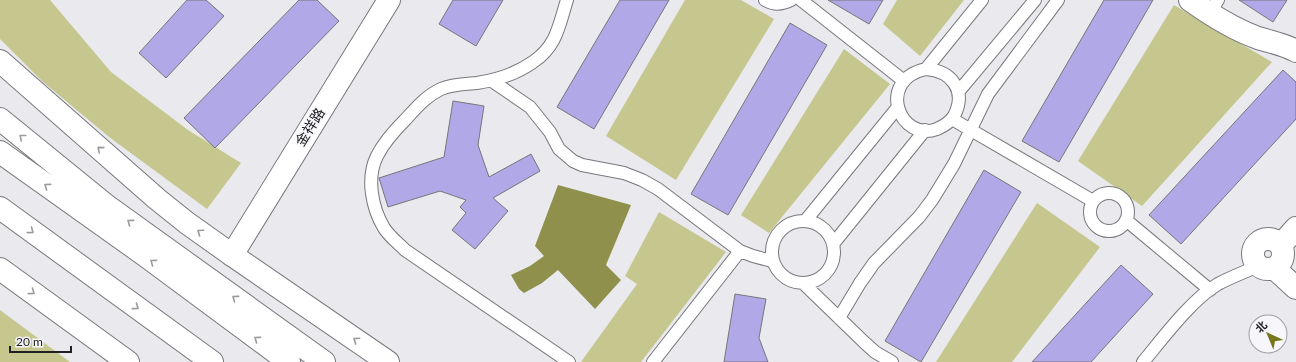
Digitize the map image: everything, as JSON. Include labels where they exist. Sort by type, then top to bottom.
[{"type":"main road","name":"金祥路","points":[[232,255],[389,0]]},
{"type":"main road","points":[[1190,0],[1213,7],[1244,32],[1296,50]]},
{"type":"main road","points":[[0,61],[157,200],[232,255],[388,362]]},
{"type":"main road","points":[[0,119],[107,206],[324,362]]},
{"type":"main road","points":[[0,152],[146,256],[289,362]]},
{"type":"main road","points":[[0,208],[212,362]]},
{"type":"main road","points":[[1296,228],[1278,261],[1296,288]]},
{"type":"main road","points":[[0,269],[128,362]]},
{"type":"lane","points":[[567,0],[552,45],[545,52],[534,62],[506,77],[492,81],[456,85],[443,88],[431,94],[420,103],[385,142],[372,168],[370,180],[377,214],[384,228],[394,240],[405,250],[569,362]]},
{"type":"lane","points":[[765,0],[778,4],[791,0]]},
{"type":"lane","points":[[801,0],[904,81]]},
{"type":"lane","points":[[926,68],[982,0]]},
{"type":"lane","points":[[959,91],[953,81],[946,74],[926,68],[916,71],[908,76],[904,81],[898,94],[898,107],[900,114],[906,122],[915,128],[935,130],[945,126],[952,119],[957,110],[959,91],[1035,0]]},
{"type":"lane","points":[[839,318],[874,263],[919,217],[932,200],[954,164],[988,94],[1058,0]]},
{"type":"lane","points":[[492,81],[530,107],[550,132],[559,149],[572,161],[582,165],[624,173],[642,180],[658,189],[740,251],[772,261]]},
{"type":"lane","points":[[806,220],[898,107]]},
{"type":"lane","points":[[952,119],[1093,201]]},
{"type":"lane","points":[[833,244],[925,130]]},
{"type":"lane","points":[[1103,194],[1115,194],[1121,197],[1127,208],[1128,214],[1126,220],[1118,229],[1112,231],[1099,229],[1091,220],[1090,213],[1093,201],[1103,194]]},
{"type":"lane","points":[[806,220],[817,224],[825,230],[831,238],[833,244],[833,259],[829,268],[823,276],[813,282],[803,284],[793,282],[784,277],[777,270],[772,261],[771,250],[773,240],[787,225],[796,221],[806,220]]},
{"type":"lane","points":[[1126,220],[1210,290]]},
{"type":"lane","points":[[653,362],[740,251]]},
{"type":"lane","points":[[1143,362],[1188,311],[1218,284],[1278,261]]},
{"type":"lane","points":[[803,284],[875,352],[892,362]]},
{"type":"shaded area","points":[[0,0],[50,0],[111,72],[188,130],[241,163],[207,209],[109,137],[42,81],[0,39]]},
{"type":"shaded area","points":[[685,0],[741,0],[774,19],[676,180],[606,136]]},
{"type":"shaded area","points":[[897,0],[964,0],[920,56],[883,24]]},
{"type":"shaded area","points":[[1174,5],[1272,62],[1142,206],[1078,161]]},
{"type":"shaded area","points":[[844,49],[890,84],[769,233],[741,215]]},
{"type":"shaded area","points":[[558,185],[631,205],[606,265],[621,280],[595,309],[558,270],[542,283],[524,293],[519,289],[511,275],[530,266],[544,256],[535,246]]},
{"type":"shaded area","points":[[1037,203],[1100,247],[1012,362],[936,362]]},
{"type":"shaded area","points":[[659,212],[726,252],[641,362],[581,362],[637,284],[625,276]]},
{"type":"shaded area","points":[[0,310],[70,362],[0,362]]},
{"type":"building","points":[[187,0],[206,0],[224,16],[166,78],[139,53]]},
{"type":"building","points":[[299,0],[317,0],[339,21],[215,148],[184,118]]},
{"type":"building","points":[[453,0],[503,0],[476,46],[439,24]]},
{"type":"building","points":[[620,0],[669,0],[594,129],[557,107]]},
{"type":"building","points":[[828,0],[883,0],[869,24]]},
{"type":"building","points":[[1104,0],[1153,0],[1059,162],[1022,141]]},
{"type":"building","points":[[1239,0],[1287,0],[1273,22]]},
{"type":"building","points":[[790,23],[827,45],[728,215],[691,194]]},
{"type":"building","points":[[1283,70],[1296,82],[1296,119],[1181,244],[1149,215]]},
{"type":"building","points":[[453,101],[484,106],[478,145],[489,177],[531,154],[540,171],[493,198],[508,211],[475,249],[452,230],[466,213],[460,207],[466,200],[440,191],[388,207],[379,178],[444,157]]},
{"type":"building","points":[[984,170],[1021,192],[921,362],[885,341]]},
{"type":"building","points":[[1121,265],[1153,294],[1091,362],[1032,362]]},
{"type":"building","points":[[735,294],[766,299],[759,338],[768,362],[724,362]]}]
